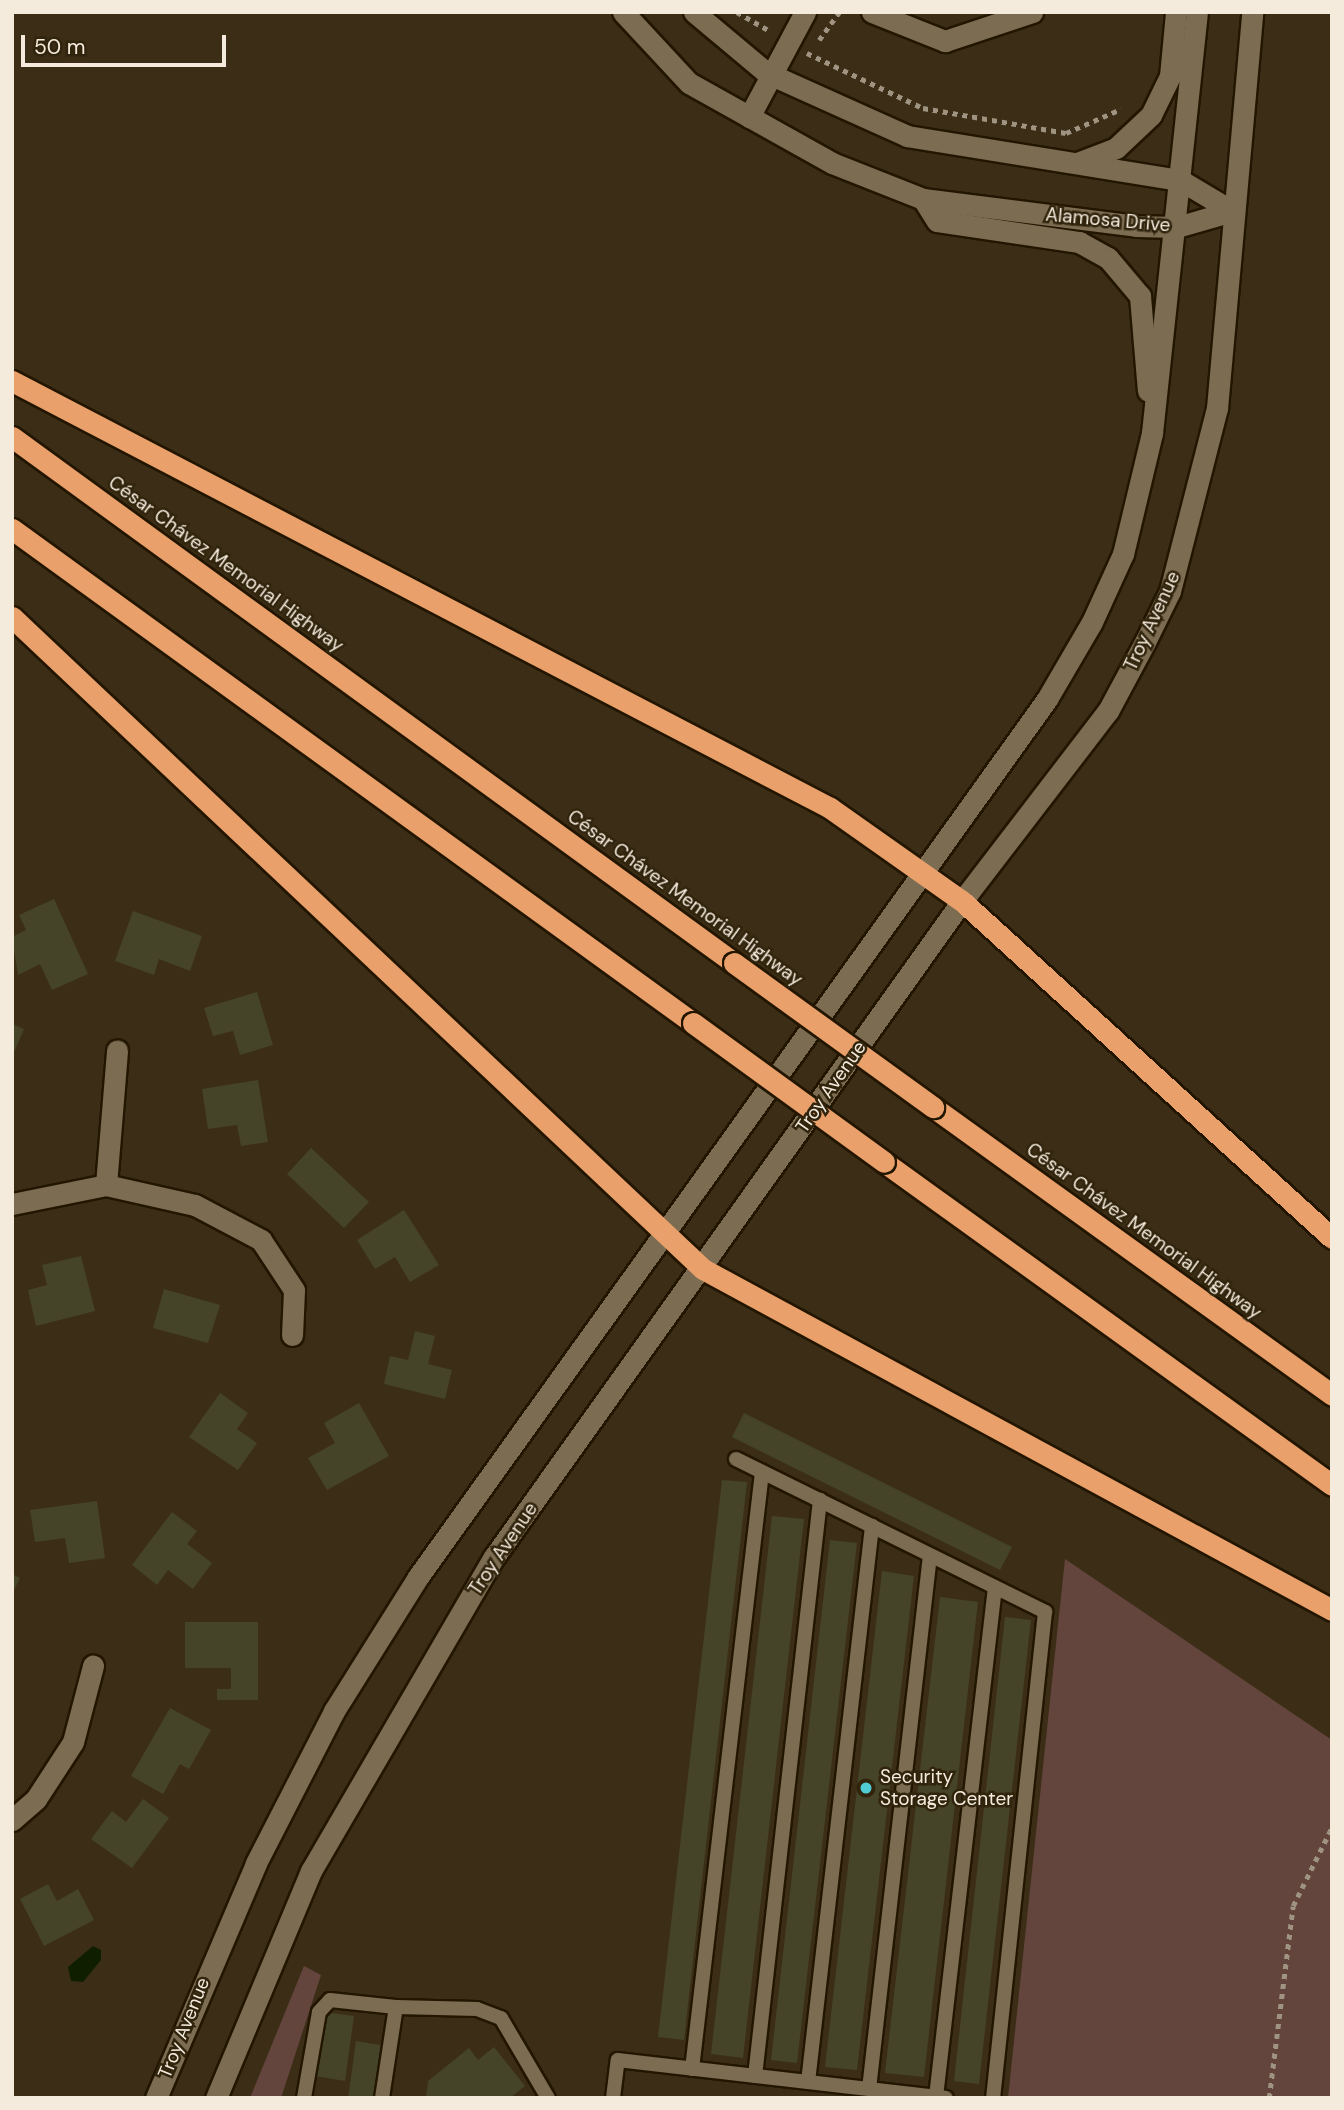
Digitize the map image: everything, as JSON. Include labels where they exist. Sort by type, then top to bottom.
[{"type":"highway","points":[[12,381],[830,808],[922,869],[962,901],[1332,1238]]},
{"type":"highway","name":"César Chávez Memorial Highway","points":[[12,437],[1332,1395]]},
{"type":"highway","points":[[12,529],[1332,1485]]},
{"type":"highway","points":[[12,617],[703,1269],[1332,1610]]},
{"type":"main road","name":"Alamosa Drive","points":[[623,12],[689,83],[832,163],[923,199],[1177,227],[1232,211]]},
{"type":"main road","points":[[694,12],[773,76],[908,135],[1180,180],[1232,211]]},
{"type":"main road","points":[[749,117],[773,76],[798,48],[805,12]]},
{"type":"main road","points":[[872,12],[945,41],[1032,12]]},
{"type":"main road","points":[[1075,164],[1116,148],[1139,127],[1170,76],[1176,12]]},
{"type":"main road","name":"Troy Avenue","points":[[156,2098],[251,1875],[334,1712],[418,1577],[922,869],[1047,699],[1092,622],[1124,554],[1152,433],[1177,227],[1197,12]]},
{"type":"main road","name":"Troy Avenue","points":[[216,2098],[311,1871],[413,1692],[494,1558],[703,1269],[962,901],[1108,711],[1170,592],[1217,408],[1232,211],[1252,12]]},
{"type":"main road","points":[[923,199],[937,221],[1079,242],[1108,258],[1140,296],[1152,433]]},
{"type":"main road","points":[[106,1185],[117,1050]]},
{"type":"main road","points":[[12,1205],[106,1185],[195,1205],[261,1240],[294,1290],[292,1335]]},
{"type":"main road","points":[[12,1819],[36,1799],[73,1742],[93,1666]]},
{"type":"lane","points":[[736,1459],[1045,1612],[993,2098]]},
{"type":"lane","points":[[692,2069],[762,1472]]},
{"type":"lane","points":[[755,2076],[820,1500]]},
{"type":"lane","points":[[808,2082],[872,1526]]},
{"type":"lane","points":[[869,2089],[930,1555]]},
{"type":"lane","points":[[613,2098],[618,2060],[941,2097],[995,1587]]},
{"type":"lane","points":[[304,2098],[319,2012],[330,2000],[396,2007],[477,2009],[501,2018],[548,2098]]},
{"type":"lane","points":[[382,2098],[396,2007]]},
{"type":"path","points":[[737,12],[798,48],[923,108],[1066,133],[1121,108],[1139,127]]},
{"type":"path","points":[[798,48],[839,12]]},
{"type":"path","points":[[1269,2098],[1293,1906],[1332,1827]]},
{"type":"shaded area","points":[[1065,1559],[1332,1740],[1332,2098],[1008,2098]]},
{"type":"shaded area","points":[[93,1946],[101,1950],[101,1960],[83,1982],[71,1981],[68,1967]]},
{"type":"shaded area","points":[[304,1966],[321,1975],[281,2098],[250,2098]]},
{"type":"building","points":[[54,899],[88,974],[52,990],[40,964],[18,975],[12,937],[26,930],[19,915]]},
{"type":"building","points":[[133,911],[202,936],[190,971],[159,959],[154,975],[115,961]]},
{"type":"building","points":[[257,992],[273,1045],[240,1055],[233,1031],[213,1036],[204,1008]]},
{"type":"building","points":[[12,1024],[24,1029],[12,1057]]},
{"type":"building","points":[[258,1080],[268,1142],[241,1146],[237,1125],[208,1129],[202,1089]]},
{"type":"building","points":[[311,1148],[369,1202],[344,1228],[287,1174]]},
{"type":"building","points":[[404,1210],[439,1265],[410,1282],[395,1257],[375,1269],[357,1240]]},
{"type":"building","points":[[81,1256],[95,1311],[36,1326],[28,1290],[47,1285],[42,1265]]},
{"type":"building","points":[[164,1289],[220,1305],[208,1343],[153,1328]]},
{"type":"building","points":[[415,1331],[435,1336],[428,1364],[452,1370],[445,1399],[384,1384],[390,1356],[408,1360]]},
{"type":"building","points":[[220,1393],[248,1413],[237,1429],[257,1443],[238,1470],[189,1437]]},
{"type":"building","points":[[359,1403],[389,1456],[327,1490],[308,1458],[335,1443],[324,1423]]},
{"type":"building","points":[[744,1413],[1012,1547],[1000,1570],[732,1437]]},
{"type":"building","points":[[722,1480],[747,1482],[684,2040],[658,2037]]},
{"type":"building","points":[[97,1501],[105,1558],[69,1563],[65,1538],[35,1542],[30,1510]]},
{"type":"building","points":[[172,1512],[197,1531],[187,1544],[212,1563],[193,1589],[168,1570],[157,1585],[132,1565]]},
{"type":"building","points":[[772,1516],[804,1519],[743,2058],[711,2054]]},
{"type":"building","points":[[830,1540],[857,1543],[797,2063],[771,2060]]},
{"type":"building","points":[[882,1571],[914,1576],[857,2070],[825,2067]]},
{"type":"building","points":[[12,1574],[20,1578],[12,1594]]},
{"type":"building","points":[[940,1597],[978,1602],[924,2077],[885,2073]]},
{"type":"building","points":[[1005,1617],[1031,1620],[979,2084],[954,2081]]},
{"type":"building","points":[[185,1622],[258,1622],[258,1700],[217,1700],[217,1689],[231,1689],[231,1668],[185,1668]]},
{"type":"building","points":[[170,1708],[211,1730],[189,1769],[180,1764],[163,1794],[131,1776]]},
{"type":"building","points":[[143,1799],[169,1818],[132,1868],[91,1839],[112,1811],[126,1822]]},
{"type":"building","points":[[48,1884],[57,1901],[78,1889],[94,1920],[44,1946],[20,1899]]},
{"type":"building","points":[[324,2012],[354,2016],[345,2081],[315,2076]]},
{"type":"building","points":[[356,2041],[386,2046],[378,2098],[348,2098]]},
{"type":"building","points":[[494,2047],[525,2086],[510,2098],[426,2098],[428,2081],[469,2048],[478,2060]]},
{"type":"place","name":"Security Storage Center","points":[[866,1788]]}]
